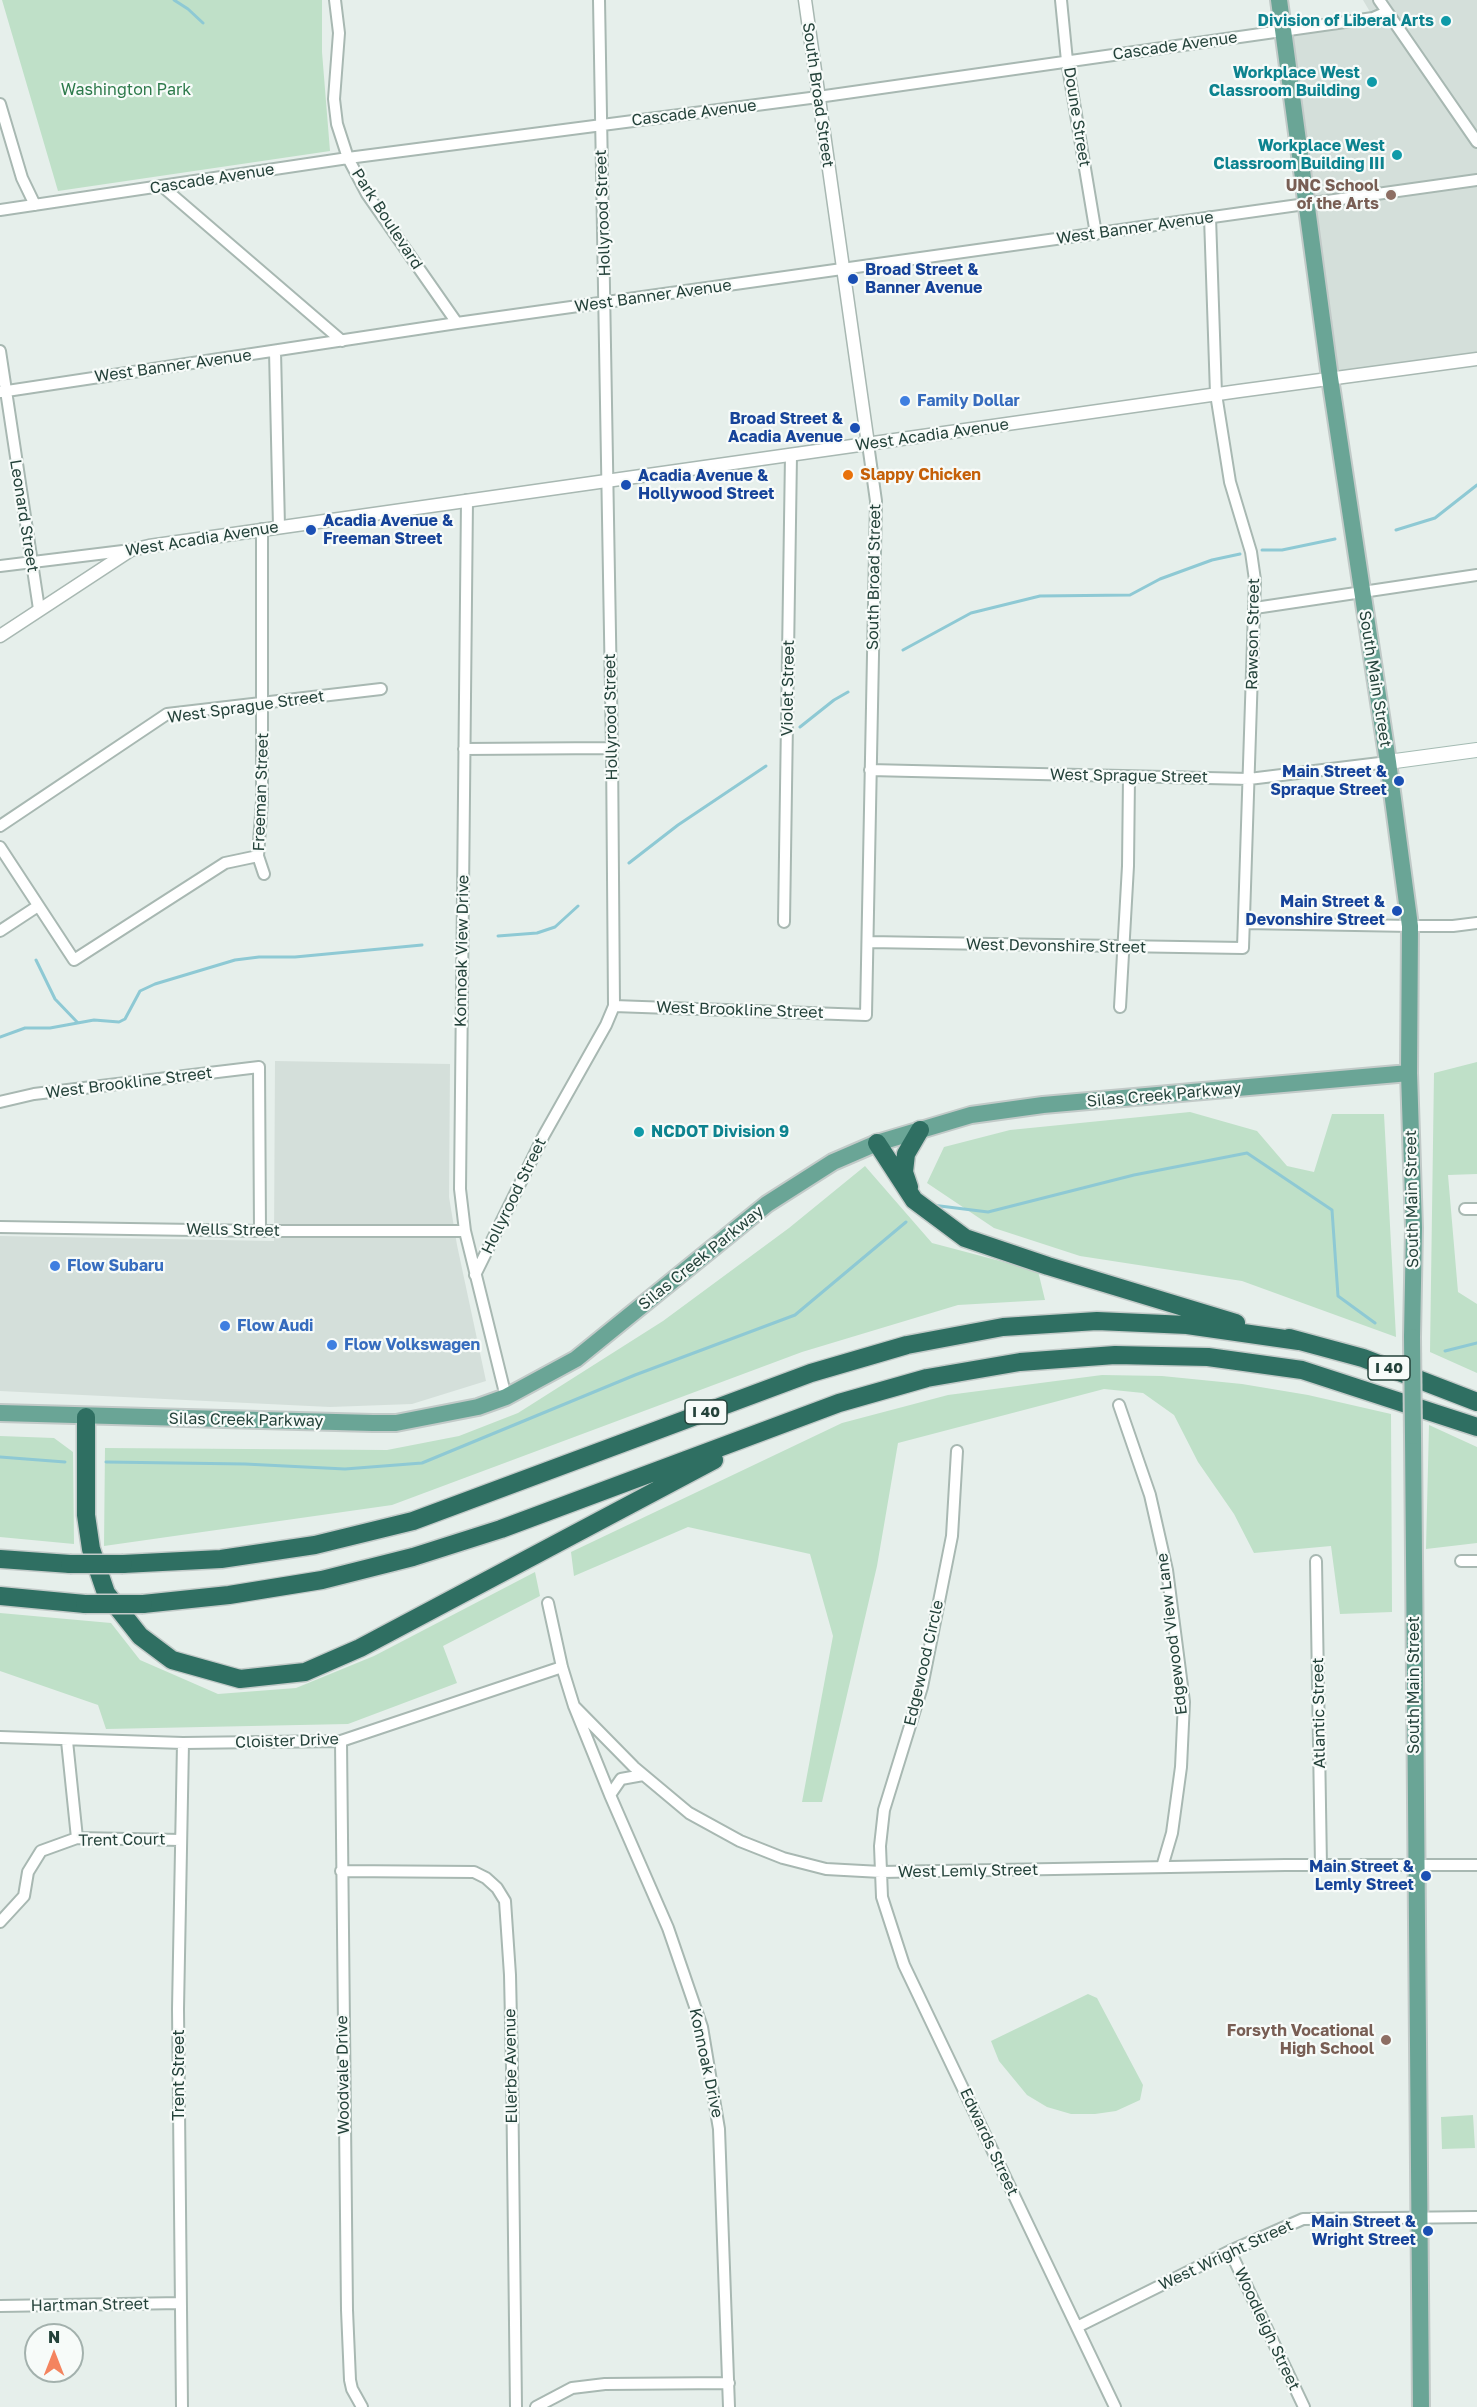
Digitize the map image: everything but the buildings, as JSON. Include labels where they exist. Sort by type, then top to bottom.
[{"type":"highway","points":[[914,1200],[904,1172],[906,1154],[920,1130]]},
{"type":"highway","points":[[877,1143],[914,1200],[965,1238],[1048,1266],[1299,1341]]},
{"type":"highway","name":"I 40","points":[[0,1559],[70,1564],[123,1564],[221,1559],[315,1545],[413,1521],[812,1373],[907,1345],[1003,1327],[1097,1321],[1187,1325],[1299,1341],[1363,1358],[1477,1402]]},
{"type":"highway","name":"I 40","points":[[0,1596],[85,1604],[143,1604],[229,1595],[322,1580],[413,1557],[501,1529],[839,1403],[927,1378],[1020,1362],[1115,1355],[1208,1357],[1302,1370],[1477,1427]]},
{"type":"highway","points":[[86,1417],[86,1515],[91,1550],[106,1593],[140,1636],[172,1660],[240,1679],[305,1672],[360,1648],[779,1425]]},
{"type":"main road","name":"South Main Street","points":[[1279,0],[1360,591],[1388,762],[1410,926],[1409,1073],[1414,1228],[1412,1336],[1420,2407]]},
{"type":"main road","points":[[1388,762],[1477,750]]},
{"type":"main road","name":"Silas Creek Parkway","points":[[0,1413],[86,1417],[396,1423],[468,1409],[506,1396],[576,1359],[767,1204],[833,1162],[877,1143],[971,1115],[1043,1105],[1409,1073]]},
{"type":"street","name":"Park Boulevard","points":[[335,0],[339,33],[334,99],[338,124],[348,158],[374,204],[457,323]]},
{"type":"street","points":[[599,0],[600,125]]},
{"type":"street","name":"South Broad Street","points":[[805,0],[876,501],[866,1015]]},
{"type":"street","name":"Doune Street","points":[[1061,0],[1067,61],[1096,234]]},
{"type":"street","points":[[1378,0],[1477,142]]},
{"type":"street","name":"Cascade Avenue","points":[[0,210],[348,158],[818,97],[1373,18],[1387,12]]},
{"type":"street","points":[[0,104],[22,178],[35,205]]},
{"type":"street","name":"Hollyrood Street","points":[[475,1275],[544,1135],[606,1026],[614,1006],[605,303],[600,125]]},
{"type":"street","name":"West Banner Avenue","points":[[3,391],[457,323],[1477,180]]},
{"type":"street","points":[[163,187],[342,341]]},
{"type":"street","name":"Rawson Street","points":[[1210,217],[1216,394],[1230,482],[1251,552],[1256,580],[1243,948]]},
{"type":"street","name":"Leonard Street","points":[[0,351],[3,391],[39,609]]},
{"type":"street","points":[[275,351],[279,527]]},
{"type":"street","name":"West Acadia Avenue","points":[[0,566],[131,550],[262,529],[1477,359]]},
{"type":"street","name":"Violet Street","points":[[784,922],[791,455]]},
{"type":"street","name":"Konnoak View Drive","points":[[467,500],[460,1189],[465,1231],[506,1396]]},
{"type":"street","name":"Freeman Street","points":[[262,529],[262,801],[258,856],[264,874]]},
{"type":"street","points":[[0,636],[131,550]]},
{"type":"street","points":[[1255,608],[1477,575]]},
{"type":"street","name":"West Sprague Street","points":[[0,826],[167,714],[381,689]]},
{"type":"street","points":[[464,749],[612,748]]},
{"type":"street","name":"West Sprague Street","points":[[870,770],[1248,779],[1388,762]]},
{"type":"street","points":[[1120,1007],[1128,866],[1129,777]]},
{"type":"street","points":[[0,847],[74,960],[225,863],[258,856]]},
{"type":"street","points":[[0,931],[38,906]]},
{"type":"street","points":[[1245,923],[1410,926],[1477,923]]},
{"type":"street","name":"West Devonshire Street","points":[[868,942],[1243,948]]},
{"type":"street","name":"West Brookline Street","points":[[614,1006],[866,1015]]},
{"type":"street","name":"West Brookline Street","points":[[0,1102],[34,1094],[259,1067],[260,1231]]},
{"type":"street","points":[[1465,1209],[1477,1209]]},
{"type":"street","name":"Wells Street","points":[[0,1227],[465,1231]]},
{"type":"street","name":"Edgewood View Lane","points":[[1119,1405],[1150,1495],[1167,1570],[1184,1702],[1181,1767],[1172,1833],[1162,1867]]},
{"type":"street","name":"Edgewood Circle","points":[[881,1872],[880,1846],[884,1810],[922,1687],[952,1536],[957,1451]]},
{"type":"street","name":"Atlantic Street","points":[[1316,1561],[1321,1866]]},
{"type":"street","points":[[1461,1561],[1477,1561]]},
{"type":"street","name":"Konnoak Drive","points":[[548,1603],[562,1667],[574,1706],[668,1928],[702,2027],[719,2129],[729,2407]]},
{"type":"street","name":"Cloister Drive","points":[[0,1737],[67,1741],[183,1743],[341,1740],[562,1667]]},
{"type":"street","name":"West Lemly Street","points":[[574,1706],[643,1775],[689,1813],[740,1841],[783,1858],[826,1869],[881,1872],[1477,1864]]},
{"type":"street","name":"Woodvale Drive","points":[[341,1740],[347,2310],[350,2380],[352,2389],[362,2407]]},
{"type":"street","points":[[67,1741],[76,1834]]},
{"type":"street","name":"Trent Street","points":[[182,2407],[178,2008],[183,1743]]},
{"type":"street","points":[[610,1795],[621,1779],[643,1775]]},
{"type":"street","name":"Trent Court","points":[[0,1922],[24,1896],[28,1872],[41,1851],[76,1834],[181,1840]]},
{"type":"street","name":"Ellerbe Avenue","points":[[341,1870],[474,1872],[491,1883],[505,1901],[511,2022],[516,2407]]},
{"type":"street","name":"Edwards Street","points":[[881,1872],[882,1897],[904,1965],[1115,2407]]},
{"type":"street","name":"West Wright Street","points":[[1077,2327],[1230,2251],[1303,2218],[1477,2217]]},
{"type":"street","name":"Woodleigh Street","points":[[1230,2251],[1304,2407]]},
{"type":"street","name":"Hartman Street","points":[[0,2306],[181,2303]]},
{"type":"street","points":[[536,2407],[572,2388],[605,2384],[729,2383]]},
{"type":"shaded area","name":"UNC School of the Arts","points":[[1363,0],[1477,0],[1477,359],[1330,378],[1283,30],[1373,17]]},
{"type":"shaded area","points":[[275,1061],[450,1064],[449,1197],[486,1381],[412,1404],[330,1407],[0,1391],[0,1236],[274,1241]]},
{"type":"green space","name":"Washington Park","points":[[2,0],[322,0],[322,52],[330,151],[58,191]]},
{"type":"green space","points":[[1477,1062],[1477,1174],[1448,1175],[1458,1292],[1477,1304],[1477,1373],[1430,1352],[1434,1073]]},
{"type":"green space","points":[[1190,1112],[1257,1131],[1287,1166],[1314,1172],[1332,1114],[1384,1114],[1396,1337],[1242,1281],[1080,1256],[994,1228],[927,1183],[944,1147],[1010,1130]]},
{"type":"green space","points":[[865,1166],[932,1243],[1038,1271],[1045,1300],[958,1305],[802,1352],[392,1505],[104,1546],[105,1448],[387,1450],[459,1436],[518,1413],[663,1321],[789,1228]]},
{"type":"green space","points":[[1102,1375],[1162,1376],[1242,1384],[1308,1395],[1391,1414],[1392,1612],[1340,1614],[1331,1546],[1254,1553],[1234,1514],[1198,1462],[1174,1415],[1143,1393],[1104,1389],[898,1443],[877,1566],[822,1802],[802,1802],[833,1636],[810,1554],[688,1527],[574,1576],[571,1552],[842,1423],[948,1395]]},
{"type":"green space","points":[[1429,1425],[1477,1447],[1477,1543],[1426,1549]]},
{"type":"green space","points":[[0,1436],[54,1438],[73,1452],[74,1544],[0,1537]]},
{"type":"green space","points":[[535,1572],[540,1596],[443,1646],[457,1683],[348,1724],[106,1729],[98,1705],[0,1671],[0,1613],[111,1623],[140,1660],[218,1694],[296,1688],[374,1656]]},
{"type":"green space","points":[[1088,1994],[1097,1998],[1143,2085],[1140,2100],[1116,2111],[1071,2114],[1047,2107],[1027,2095],[999,2061],[991,2041]]},
{"type":"green space","points":[[1473,2115],[1475,2148],[1442,2149],[1441,2117]]},
{"type":"waterway","points":[[174,0],[203,23]]},
{"type":"waterway","points":[[1396,530],[1435,518],[1477,485]]},
{"type":"waterway","points":[[1262,550],[1282,550],[1335,539]]},
{"type":"waterway","points":[[903,650],[971,613],[1040,596],[1130,595],[1160,579],[1212,560],[1240,554]]},
{"type":"waterway","points":[[800,727],[848,692]]},
{"type":"waterway","points":[[629,863],[678,825],[766,766]]},
{"type":"waterway","points":[[498,936],[537,933],[555,927],[578,906]]},
{"type":"waterway","points":[[0,1037],[25,1028],[50,1028],[94,1020],[119,1022],[125,1019],[140,991],[155,984],[235,960],[295,957],[422,945]]},
{"type":"waterway","points":[[36,960],[55,999],[78,1023]]},
{"type":"waterway","points":[[932,1205],[988,1212],[1134,1175],[1247,1153],[1332,1210],[1338,1296],[1375,1323]]},
{"type":"waterway","points":[[106,1462],[245,1464],[345,1469],[422,1463],[635,1375],[795,1315],[906,1222]]},
{"type":"waterway","points":[[1445,1351],[1477,1343]]},
{"type":"waterway","points":[[0,1457],[65,1462]]},
{"type":"place","name":"Division of Liberal Arts","points":[[1446,21]]},
{"type":"place","name":"Workplace West Classroom Building","points":[[1372,82]]},
{"type":"place","name":"Workplace West Classroom Building III","points":[[1397,155]]},
{"type":"place","name":"UNC School of the Arts","points":[[1391,195]]},
{"type":"place","name":"Broad Street & Banner Avenue","points":[[853,279]]},
{"type":"place","name":"Family Dollar","points":[[905,401]]},
{"type":"place","name":"Broad Street & Acadia Avenue","points":[[855,428]]},
{"type":"place","name":"Slappy Chicken","points":[[848,475]]},
{"type":"place","name":"Acadia Avenue & Hollywood Street","points":[[626,485]]},
{"type":"place","name":"Acadia Avenue & Freeman Street","points":[[311,530]]},
{"type":"place","name":"Main Street & Spraque Street","points":[[1399,781]]},
{"type":"place","name":"Main Street & Devonshire Street","points":[[1397,911]]},
{"type":"place","name":"NCDOT Division 9","points":[[639,1132]]},
{"type":"place","name":"Flow Subaru","points":[[55,1266]]},
{"type":"place","name":"Flow Audi","points":[[225,1326]]},
{"type":"place","name":"Flow Volkswagen","points":[[332,1345]]},
{"type":"place","name":"Main Street & Lemly Street","points":[[1426,1876]]},
{"type":"place","name":"Forsyth Vocational High School","points":[[1386,2040]]},
{"type":"place","name":"Main Street & Wright Street","points":[[1428,2231]]}]
